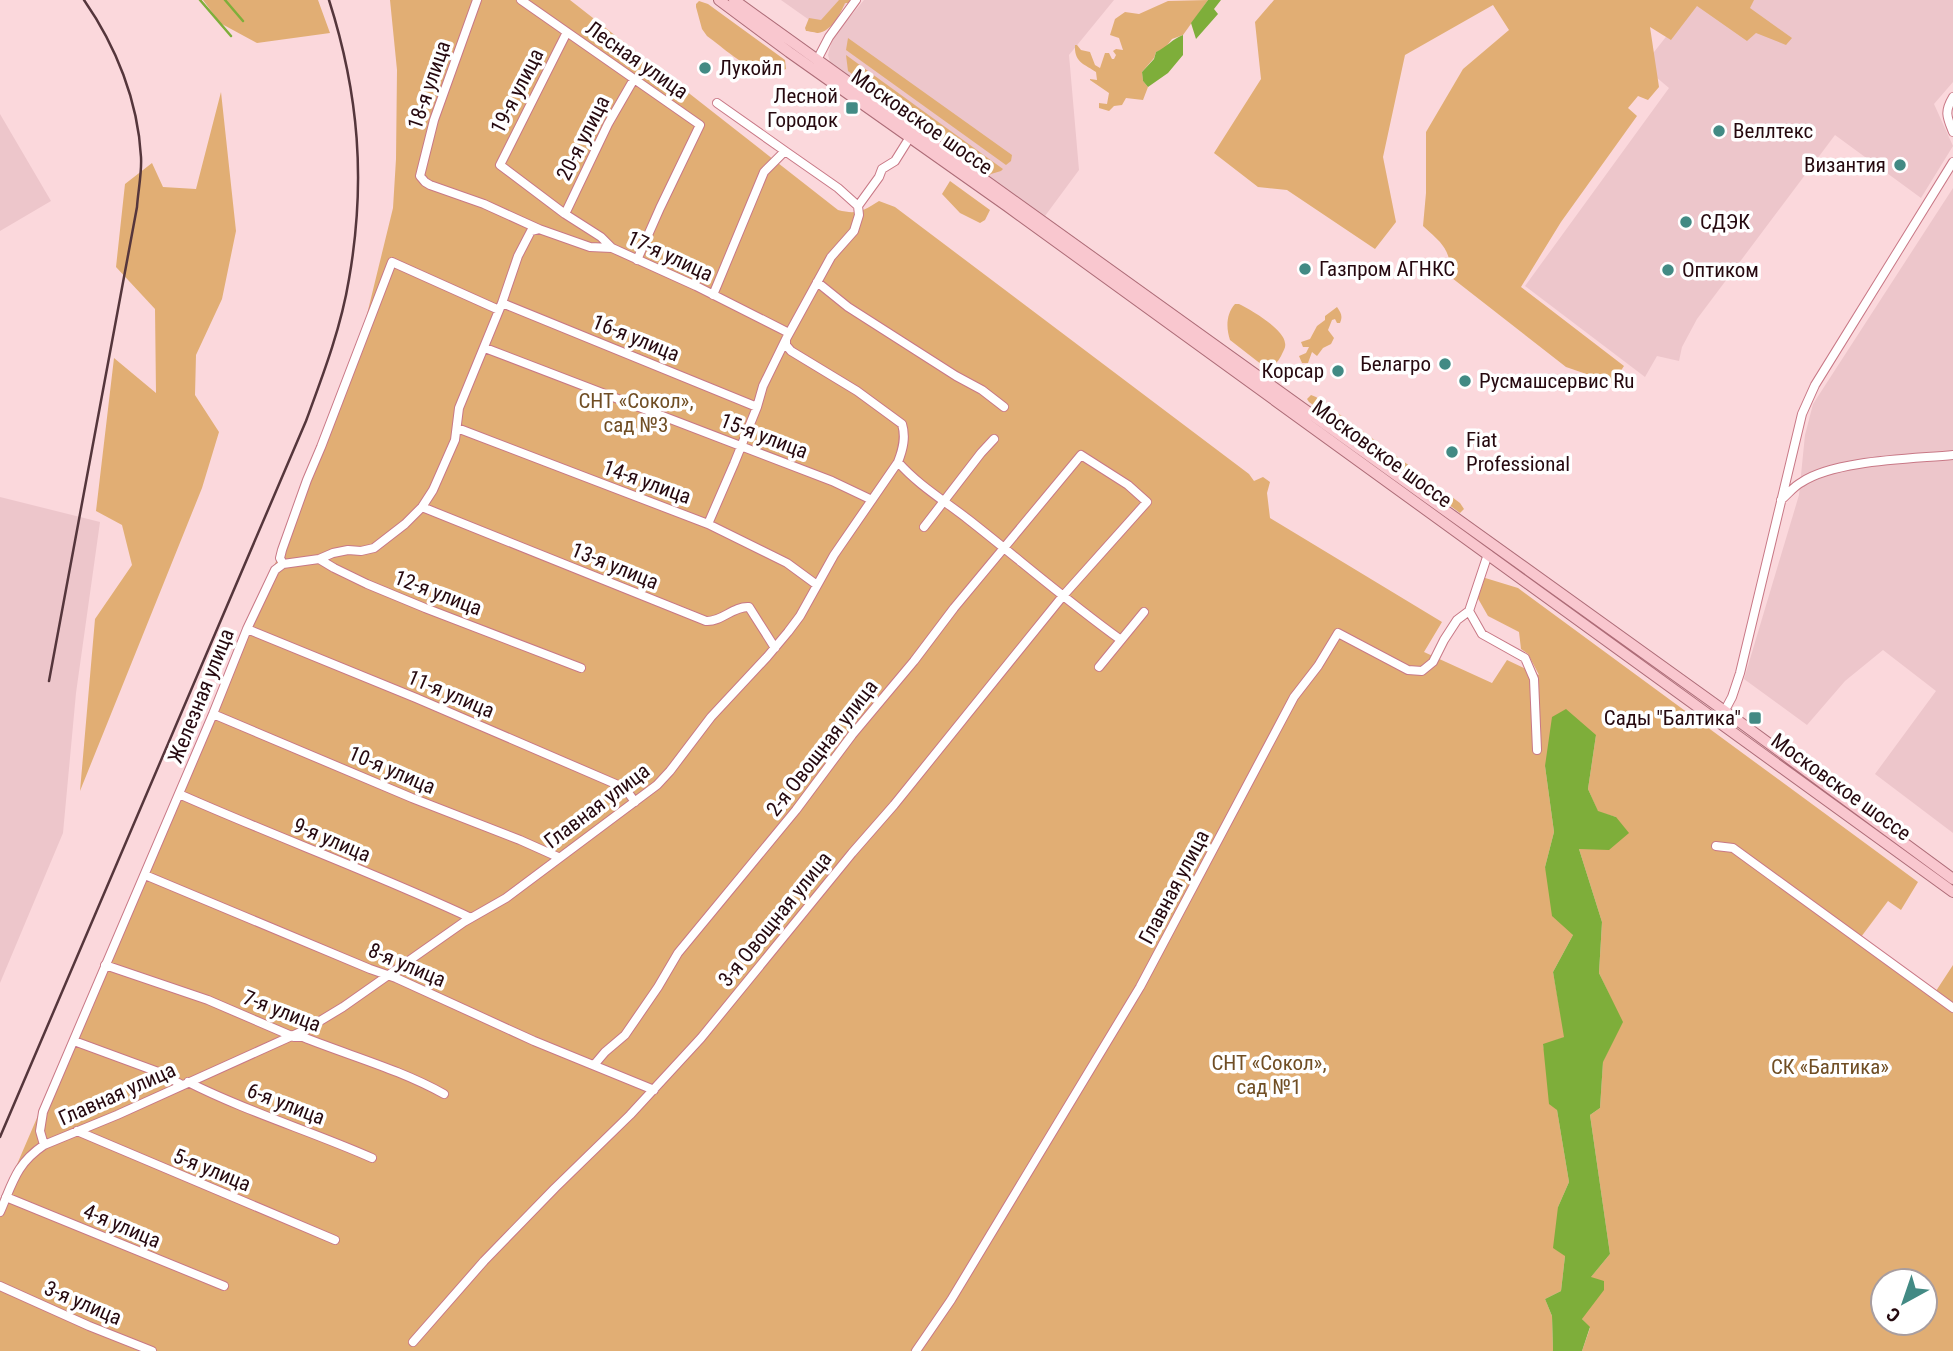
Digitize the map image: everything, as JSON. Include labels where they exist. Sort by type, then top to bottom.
[{"type":"main road","name":"Московское шоссе","points":[[719,0],[1009,202],[1721,716],[1953,892]]},
{"type":"main road","name":"Московское шоссе","points":[[734,0],[910,137],[1009,202],[1488,554],[1953,879]]},
{"type":"street","name":"18-я улица","points":[[425,182],[420,176],[434,120],[477,0]]},
{"type":"street","name":"Лесная улица","points":[[521,0],[700,125],[637,260]]},
{"type":"street","points":[[816,66],[829,37],[856,0]]},
{"type":"street","name":"19-я улица","points":[[565,214],[500,165],[566,32]]},
{"type":"street","name":"20-я улица","points":[[565,214],[608,124],[635,79]]},
{"type":"street","points":[[1953,97],[1946,116],[1953,132]]},
{"type":"street","points":[[708,524],[757,407],[763,386],[787,336],[831,257],[854,231],[859,215],[858,206],[838,188],[717,103]]},
{"type":"street","points":[[858,206],[879,177],[881,169],[895,161],[910,137]]},
{"type":"street","points":[[712,295],[764,172],[785,151]]},
{"type":"street","points":[[1721,716],[1732,697],[1740,673],[1802,414],[1815,385],[1953,162]]},
{"type":"street","name":"17-я улица","points":[[425,182],[484,204],[535,230],[590,247],[612,248],[712,295],[787,336]]},
{"type":"street","points":[[565,214],[601,237],[612,248]]},
{"type":"street","points":[[283,564],[319,559],[348,550],[374,548],[422,507],[433,490],[455,440],[459,408],[501,307],[518,256],[535,230]]},
{"type":"street","name":"16-я улица","points":[[392,262],[757,407]]},
{"type":"street","name":"Железная улица","points":[[44,1144],[40,1131],[43,1112],[247,629],[275,570],[283,564],[280,558],[282,550],[307,480],[392,262]]},
{"type":"street","points":[[817,282],[848,307],[982,390],[1004,407]]},
{"type":"street","name":"Главная улица","points":[[0,1212],[22,1162],[44,1144],[294,1037],[343,1007],[471,918],[506,898],[657,785],[670,771],[711,717],[775,648],[800,616],[834,555],[898,462],[905,438],[902,424],[858,391],[790,351],[786,345],[787,336]]},
{"type":"street","name":"15-я улица","points":[[485,348],[741,445],[872,500]]},
{"type":"street","name":"14-я улица","points":[[457,428],[708,524],[787,563],[817,584]]},
{"type":"street","points":[[925,527],[994,439]]},
{"type":"street","name":"3-я Овощная улица","points":[[412,1342],[484,1261],[601,1145],[701,1038],[1062,597],[1147,502],[1128,485],[1081,455]]},
{"type":"street","name":"2-я Овощная улица","points":[[594,1065],[610,1046],[625,1035],[678,953],[796,810],[954,608],[1081,455]]},
{"type":"street","points":[[1781,501],[1800,482],[1819,473],[1847,466],[1953,455]]},
{"type":"street","points":[[898,462],[908,473],[1062,597],[1121,640]]},
{"type":"street","name":"13-я улица","points":[[422,507],[706,621],[714,622],[742,606],[749,607],[775,648]]},
{"type":"street","name":"Главная улица","points":[[916,1351],[951,1300],[1129,1006],[1294,696],[1318,666],[1333,639],[1338,634],[1408,670],[1422,671],[1433,662],[1457,620],[1469,611],[1488,554]]},
{"type":"street","name":"12-я улица","points":[[319,559],[345,574],[414,604],[581,668]]},
{"type":"street","points":[[1469,611],[1482,634],[1525,658],[1534,679],[1537,750]]},
{"type":"street","points":[[1099,667],[1144,612]]},
{"type":"street","name":"11-я улица","points":[[247,629],[618,785],[627,791],[635,802]]},
{"type":"street","name":"10-я улица","points":[[213,714],[558,857]]},
{"type":"street","name":"9-я улица","points":[[179,794],[471,918]]},
{"type":"street","points":[[1716,846],[1732,848],[1953,1008]]},
{"type":"street","name":"8-я улица","points":[[145,875],[654,1090]]},
{"type":"street","name":"7-я улица","points":[[105,965],[208,1000],[294,1037],[303,1037],[376,1063],[444,1094]]},
{"type":"street","name":"6-я улица","points":[[74,1041],[372,1158]]},
{"type":"street","name":"5-я улица","points":[[77,1131],[335,1240]]},
{"type":"street","name":"4-я улица","points":[[6,1197],[224,1286]]},
{"type":"street","name":"3-я улица","points":[[0,1286],[152,1351]]},
{"type":"shaded area","points":[[781,0],[849,0],[827,28],[822,29]]},
{"type":"shaded area","points":[[864,0],[1114,0],[1069,55],[1079,170],[1045,216],[830,62],[828,55],[833,37]]},
{"type":"shaded area","points":[[1208,0],[1221,0],[1214,9],[1218,14],[1196,39],[1191,23]]},
{"type":"shaded area","points":[[1695,0],[1953,0],[1953,82],[1934,104],[1953,146],[1921,198],[1835,135],[1697,319],[1682,347],[1679,361],[1657,356],[1645,377],[1525,286],[1669,88],[1643,66]]},
{"type":"shaded area","points":[[1183,35],[1183,55],[1168,73],[1148,87],[1143,81],[1142,72],[1154,59],[1156,52]]},
{"type":"shaded area","points":[[0,114],[51,201],[0,231]]},
{"type":"shaded area","points":[[1953,188],[1953,833],[1875,774],[1936,691],[1883,650],[1845,681],[1807,725],[1744,679],[1799,495],[1805,435],[1813,404]]},
{"type":"shaded area","points":[[0,497],[100,522],[76,693],[63,833],[0,983]]},
{"type":"shaded area","points":[[1566,709],[1596,735],[1588,789],[1598,811],[1616,817],[1629,833],[1609,850],[1579,849],[1602,922],[1599,973],[1623,1022],[1603,1062],[1600,1108],[1590,1115],[1610,1254],[1591,1277],[1604,1281],[1604,1290],[1582,1319],[1590,1327],[1582,1351],[1553,1351],[1552,1316],[1545,1299],[1561,1291],[1565,1256],[1553,1248],[1558,1207],[1569,1182],[1557,1110],[1549,1104],[1543,1044],[1564,1037],[1553,972],[1573,935],[1552,916],[1545,867],[1554,832],[1545,766],[1552,717]]},
{"type":"green space","points":[[203,0],[318,0],[330,33],[257,43],[220,23]]},
{"type":"green space","points":[[390,0],[570,0],[838,210],[860,211],[879,201],[895,207],[1249,474],[1254,481],[1263,477],[1270,482],[1267,493],[1270,518],[1442,622],[1424,652],[1492,683],[1507,660],[1539,675],[1528,654],[1521,649],[1519,632],[1488,616],[1476,595],[1482,577],[1518,588],[1918,882],[1901,910],[1888,901],[1861,937],[1936,991],[1953,965],[1953,1351],[1582,1351],[1590,1328],[1582,1319],[1590,1278],[1610,1254],[1590,1115],[1600,1108],[1603,1061],[1622,1022],[1599,973],[1602,922],[1579,849],[1616,817],[1598,812],[1588,789],[1596,735],[1545,766],[1554,832],[1545,867],[1573,935],[1553,972],[1565,1037],[1543,1045],[1569,1182],[1558,1207],[1565,1256],[1561,1291],[1545,1299],[1552,1316],[1553,1351],[0,1351],[0,1204],[317,466],[361,339],[393,208],[397,70]]},
{"type":"green space","points":[[839,0],[856,0],[856,3],[845,3],[835,21],[823,32],[806,31],[809,18],[821,20]]},
{"type":"green space","points":[[1208,0],[1183,35],[1172,39],[1165,48],[1156,52],[1142,72],[1143,81],[1148,87],[1143,100],[1126,98],[1122,105],[1114,106],[1109,111],[1099,108],[1099,103],[1107,104],[1109,93],[1090,80],[1097,80],[1096,72],[1078,59],[1075,45],[1090,52],[1095,65],[1100,68],[1105,53],[1109,53],[1114,59],[1116,55],[1113,51],[1123,50],[1119,38],[1110,35],[1115,19],[1125,12],[1139,14],[1168,1]]},
{"type":"green space","points":[[1274,0],[1754,0],[1750,8],[1792,38],[1786,45],[1756,33],[1747,41],[1697,6],[1671,40],[1650,27],[1659,87],[1648,100],[1638,96],[1628,108],[1637,116],[1561,222],[1521,287],[1624,366],[1620,372],[1627,388],[1566,367],[1452,278],[1445,248],[1423,226],[1426,132],[1463,69],[1509,30],[1493,5],[1405,55],[1383,157],[1396,222],[1375,249],[1287,190],[1258,187],[1214,153],[1261,79],[1255,22]]},
{"type":"green space","points":[[699,1],[708,4],[785,60],[786,69],[775,72],[754,68],[707,36],[702,29],[696,7]]},
{"type":"green space","points":[[848,38],[1012,155],[1011,161],[1006,165],[846,50]]},
{"type":"green space","points":[[846,55],[1003,169],[987,177],[935,134],[932,137],[911,124],[910,117],[848,71]]},
{"type":"green space","points":[[221,92],[236,231],[222,299],[196,355],[195,395],[219,432],[202,488],[80,791],[95,619],[132,565],[122,525],[96,511],[114,358],[156,393],[155,309],[116,267],[125,184],[152,163],[163,187],[196,189]]},
{"type":"green space","points":[[950,181],[990,210],[985,220],[980,223],[960,213],[942,194]]},
{"type":"green space","points":[[1235,304],[1266,320],[1283,338],[1285,348],[1274,365],[1266,368],[1230,340],[1228,321]]},
{"type":"green space","points":[[1337,307],[1341,318],[1340,323],[1332,320],[1328,330],[1334,338],[1331,344],[1323,348],[1317,356],[1312,352],[1308,363],[1302,363],[1299,356],[1306,353],[1309,347],[1303,347],[1301,342],[1310,339],[1317,326],[1325,320],[1325,316]]},
{"type":"green space","points":[[1311,395],[1460,503],[1464,509],[1460,513],[1309,402],[1307,399]]},
{"type":"waterway","points":[[200,0],[231,36]]},
{"type":"waterway","points":[[225,0],[243,21]]},
{"type":"railway","points":[[49,681],[137,207],[141,169],[139,136],[130,95],[106,36],[84,0]]},
{"type":"railway","points":[[0,1137],[306,421],[336,333],[346,297],[354,243],[358,173],[353,104],[329,0]]},
{"type":"place","name":"Лукойл","points":[[705,68]]},
{"type":"place","name":"Лесной Городок","points":[[852,108]]},
{"type":"place","name":"Веллтекс","points":[[1719,131]]},
{"type":"place","name":"Византия","points":[[1900,165]]},
{"type":"place","name":"СДЭК","points":[[1686,222]]},
{"type":"place","name":"Газпром АГНКС","points":[[1305,269]]},
{"type":"place","name":"Оптиком","points":[[1668,270]]},
{"type":"place","name":"Белагро","points":[[1445,364]]},
{"type":"place","name":"Корсар","points":[[1338,371]]},
{"type":"place","name":"Русмашсервис Ru","points":[[1465,381]]},
{"type":"place","name":"Fiat Professional","points":[[1452,452]]},
{"type":"place","name":"Сады \"Балтика\"","points":[[1755,718]]},
{"type":"park label","name":"СНТ «Сокол», сад №3","points":[[636,413]]},
{"type":"park label","name":"СК «Балтика»","points":[[1830,1067]]},
{"type":"park label","name":"СНТ «Сокол», сад №1","points":[[1269,1075]]}]
